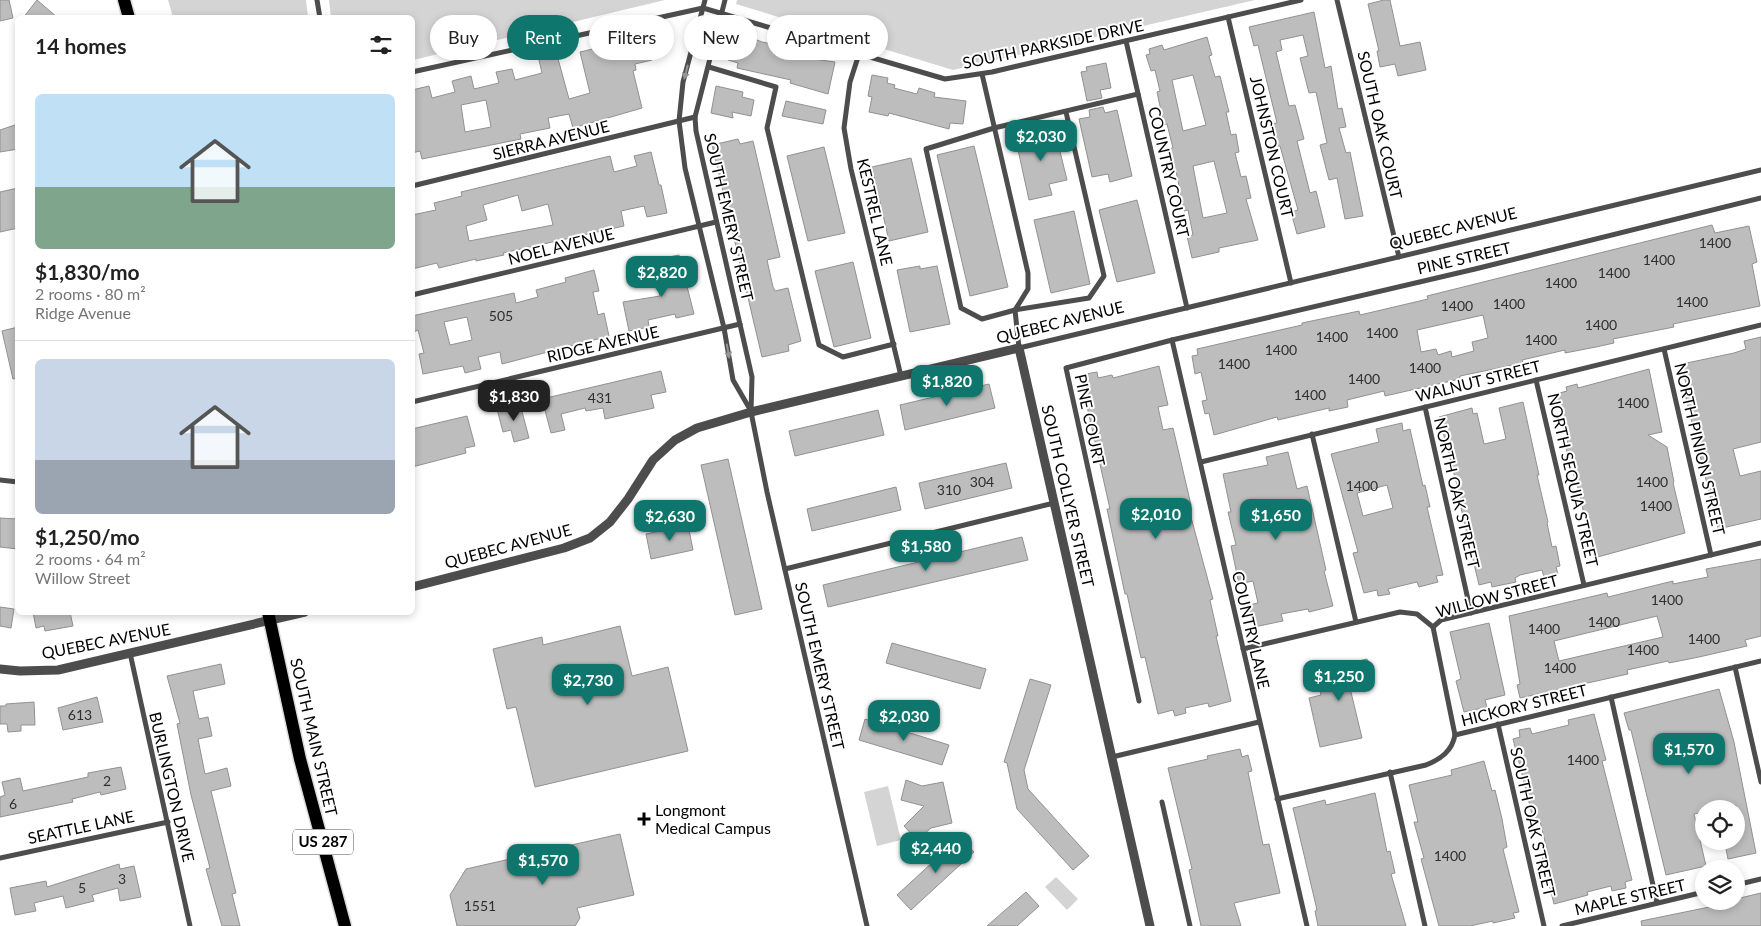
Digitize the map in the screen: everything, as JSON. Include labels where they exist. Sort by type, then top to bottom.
[{"type":"main road","points":[[124,0],[128,15]]},
{"type":"main road","name":"SOUTH MAIN STREET","points":[[270,617],[300,759],[345,926]]},
{"type":"street","points":[[317,0],[320,15]]},
{"type":"street","name":"SOUTH EMERY STREET","points":[[705,0],[683,82],[679,121],[685,168],[724,328],[733,380],[752,412]]},
{"type":"street","name":"SOUTH EMERY STREET","points":[[725,0],[724,13],[695,117],[699,149],[752,377],[752,412],[784,569],[867,926]]},
{"type":"street","name":"SOUTH PARKSIDE DRIVE","points":[[880,60],[945,79],[982,74],[1301,0]]},
{"type":"street","name":"SOUTH OAK COURT","points":[[1337,0],[1399,257]]},
{"type":"street","points":[[415,71],[703,8]]},
{"type":"street","name":"SOUTH PARKSIDE DRIVE","points":[[703,8],[767,26]]},
{"type":"street","name":"JOHNSTON COURT","points":[[1228,17],[1291,282]]},
{"type":"street","name":"COUNTRY COURT","points":[[1126,41],[1187,308]]},
{"type":"street","name":"KESTREL LANE","points":[[857,60],[850,82],[844,128],[851,169],[901,376]]},
{"type":"street","points":[[709,67],[776,87],[767,128],[819,345],[843,357],[894,344]]},
{"type":"street","points":[[982,74],[1028,273],[1028,289],[1015,310]]},
{"type":"street","points":[[1066,112],[1104,276],[1089,298],[1015,310],[982,319],[961,308],[926,149],[994,128],[1138,94]]},
{"type":"street","name":"SIERRA AVENUE","points":[[415,185],[695,117]]},
{"type":"street","name":"QUEBEC AVENUE","points":[[415,586],[554,551],[590,538],[610,522],[628,499],[653,460],[675,440],[697,428],[752,412],[1761,170]]},
{"type":"street","name":"PINE STREET","points":[[1172,340],[1475,269],[1761,198]]},
{"type":"street","name":"NOEL AVENUE","points":[[415,294],[716,222]]},
{"type":"street","name":"SOUTH COLLYER STREET","points":[[1015,310],[1019,348],[1150,926]]},
{"type":"street","name":"RIDGE AVENUE","points":[[415,401],[740,324]]},
{"type":"street","name":"WALNUT STREET","points":[[1201,462],[1761,325]]},
{"type":"street","name":"COUNTRY LANE","points":[[1172,340],[1307,926]]},
{"type":"street","name":"PINE COURT","points":[[1139,701],[1066,368],[1172,340]]},
{"type":"street","name":"NORTH PINION STREET","points":[[1664,349],[1711,555]]},
{"type":"street","name":"NORTH SEQUIA STREET","points":[[1536,380],[1584,585]]},
{"type":"street","name":"NORTH OAK STREET","points":[[1425,407],[1472,613]]},
{"type":"street","points":[[1312,434],[1356,622]]},
{"type":"street","points":[[0,480],[15,482]]},
{"type":"street","points":[[784,569],[1054,503]]},
{"type":"street","name":"WILLOW STREET","points":[[1243,649],[1400,612],[1416,614],[1432,626],[1441,620],[1761,544]]},
{"type":"street","name":"QUEBEC AVENUE","points":[[0,669],[20,671],[58,670],[284,615]]},
{"type":"street","points":[[1432,626],[1455,735]]},
{"type":"street","name":"BURLINGTON DRIVE","points":[[130,653],[190,926]]},
{"type":"street","name":"HICKORY STREET","points":[[1277,799],[1426,765],[1439,760],[1448,750],[1455,735],[1761,661]]},
{"type":"street","points":[[1735,667],[1761,782]]},
{"type":"street","points":[[1611,697],[1657,903]]},
{"type":"street","points":[[1112,757],[1259,722]]},
{"type":"street","name":"SOUTH OAK STREET","points":[[1498,724],[1544,926]]},
{"type":"street","points":[[1390,772],[1425,926]]},
{"type":"street","points":[[1162,802],[1190,926]]},
{"type":"street","name":"SEATTLE LANE","points":[[0,858],[168,822]]},
{"type":"street","points":[[1745,883],[1761,879]]},
{"type":"street","name":"MAPLE STREET","points":[[1562,926],[1695,894]]},
{"type":"shaded area","points":[[168,0],[306,0],[308,15],[172,15]]},
{"type":"shaded area","points":[[329,0],[665,0],[602,15],[589,15],[589,18],[579,20],[579,15],[507,15],[507,38],[497,40],[497,15],[430,15],[430,56],[415,60],[415,15],[331,15]]},
{"type":"shaded area","points":[[737,0],[1255,0],[953,70],[888,50],[888,15],[772,15],[736,4]]},
{"type":"shaded area","points":[[888,786],[901,840],[877,846],[864,792]]},
{"type":"shaded area","points":[[1056,877],[1078,899],[1067,910],[1045,887]]},
{"type":"building","points":[[0,0],[9,0],[13,18],[0,21]]},
{"type":"building","points":[[37,0],[54,15],[25,15]]},
{"type":"building","points":[[1390,0],[1400,46],[1420,42],[1426,70],[1398,76],[1395,64],[1380,67],[1377,51],[1379,51],[1368,4]]},
{"type":"building","points":[[1314,12],[1325,68],[1331,66],[1338,109],[1342,108],[1346,127],[1339,128],[1346,153],[1350,152],[1363,216],[1345,219],[1337,178],[1329,180],[1320,145],[1327,143],[1316,92],[1309,93],[1300,58],[1308,56],[1303,35],[1280,40],[1282,50],[1276,52],[1289,106],[1295,105],[1304,139],[1297,141],[1310,193],[1316,191],[1325,227],[1297,234],[1291,212],[1298,210],[1280,146],[1277,146],[1271,124],[1277,123],[1258,45],[1254,46],[1249,27]]},
{"type":"building","points":[[1207,37],[1212,55],[1209,56],[1215,77],[1220,76],[1229,112],[1226,112],[1231,135],[1236,134],[1239,152],[1235,153],[1241,177],[1246,176],[1251,198],[1246,199],[1258,240],[1219,248],[1219,252],[1192,258],[1187,236],[1193,235],[1188,210],[1184,211],[1176,171],[1173,171],[1167,149],[1173,148],[1167,124],[1164,125],[1157,92],[1160,91],[1155,70],[1151,71],[1146,55],[1150,54],[1149,49],[1162,45],[1164,50]],"holes":[[[1193,75],[1206,125],[1183,131],[1172,80]],[[1214,161],[1227,213],[1203,218],[1193,166]]]},
{"type":"building","points":[[757,40],[767,43],[767,60],[820,60],[835,62],[828,94],[790,83],[791,80],[737,68],[738,63],[728,60],[757,60]]},
{"type":"building","points":[[589,50],[589,60],[652,60],[635,64],[636,70],[633,71],[642,108],[573,128],[569,114],[548,118],[550,128],[520,134],[521,139],[422,159],[420,151],[415,152],[415,89],[429,86],[432,98],[455,92],[452,81],[471,76],[474,89],[499,83],[496,72],[512,69],[515,80],[542,73],[539,60],[558,60],[569,99],[590,93],[580,52]],"holes":[[[486,100],[491,127],[465,132],[461,105]]]},
{"type":"building","points":[[1106,63],[1111,88],[1100,90],[1102,98],[1087,101],[1081,72],[1087,71],[1086,67]]},
{"type":"building","points":[[872,75],[888,78],[887,83],[895,85],[894,88],[917,94],[919,88],[935,93],[934,97],[966,101],[963,124],[950,123],[949,129],[889,113],[888,116],[869,112],[872,97],[868,96]]},
{"type":"building","points":[[716,86],[743,92],[742,97],[754,100],[751,116],[732,112],[733,118],[711,113]]},
{"type":"building","points":[[786,101],[826,110],[823,124],[782,116]]},
{"type":"building","points":[[1103,107],[1105,113],[1117,110],[1132,176],[1110,182],[1108,174],[1092,177],[1079,119],[1090,117],[1089,110]]},
{"type":"building","points":[[15,125],[15,150],[0,152],[0,130]]},
{"type":"building","points":[[1054,127],[1067,180],[1049,184],[1052,195],[1029,200],[1015,136]]},
{"type":"building","points":[[738,139],[740,144],[753,141],[780,257],[767,260],[773,287],[775,291],[788,288],[801,341],[788,345],[789,351],[762,357],[712,145]]},
{"type":"building","points":[[974,146],[1008,287],[970,296],[937,155]]},
{"type":"building","points":[[824,147],[845,233],[808,241],[787,156]]},
{"type":"building","points":[[651,152],[667,213],[647,217],[644,206],[621,211],[624,226],[503,253],[504,255],[476,261],[476,259],[439,268],[437,263],[415,268],[415,214],[436,210],[434,203],[462,196],[461,192],[610,156],[614,172],[637,166],[634,156]],"holes":[[[518,195],[522,211],[548,204],[553,225],[469,241],[466,226],[487,220],[483,205]]]},
{"type":"building","points":[[911,158],[928,232],[889,241],[872,167]]},
{"type":"building","points":[[15,189],[15,229],[0,232],[0,192]]},
{"type":"building","points":[[1137,200],[1155,273],[1117,282],[1099,210]]},
{"type":"building","points":[[1074,211],[1090,284],[1051,293],[1034,220]]},
{"type":"building","points":[[1712,225],[1715,233],[1749,226],[1757,262],[1752,264],[1760,306],[1673,324],[1674,327],[1613,339],[1614,343],[1565,353],[1565,350],[1522,360],[1523,363],[1460,376],[1460,379],[1385,396],[1384,391],[1347,400],[1348,407],[1329,411],[1329,408],[1278,420],[1277,417],[1214,435],[1209,413],[1205,414],[1202,401],[1207,400],[1201,372],[1195,374],[1192,356],[1198,355],[1197,349],[1359,311],[1360,315],[1428,299],[1427,296]],"holes":[[[1483,315],[1488,338],[1472,342],[1474,351],[1452,357],[1451,351],[1438,355],[1436,349],[1421,352],[1417,330]]]},
{"type":"building","points":[[679,255],[694,314],[676,318],[675,314],[648,320],[649,327],[629,331],[623,302],[660,296],[655,272],[666,270],[664,258]]},
{"type":"building","points":[[853,262],[871,338],[834,347],[815,271]]},
{"type":"building","points":[[920,266],[920,269],[937,266],[950,324],[910,332],[897,270]]},
{"type":"building","points":[[594,270],[599,291],[593,292],[598,315],[604,313],[609,336],[502,364],[500,352],[478,357],[481,369],[465,373],[463,366],[423,374],[419,354],[424,353],[418,330],[415,332],[415,315],[514,293],[516,303],[538,297],[536,290],[566,282],[565,278]],"holes":[[[467,317],[472,340],[450,345],[444,322]]]},
{"type":"building","points":[[15,328],[15,379],[13,379],[2,331]]},
{"type":"building","points":[[1761,337],[1761,442],[1733,449],[1740,476],[1761,471],[1761,519],[1718,529],[1684,390],[1687,389],[1682,364],[1746,349],[1744,341]]},
{"type":"building","points":[[1159,366],[1168,405],[1158,407],[1163,430],[1173,428],[1191,505],[1188,506],[1213,599],[1210,600],[1218,636],[1216,636],[1231,701],[1209,707],[1208,703],[1185,708],[1186,713],[1175,716],[1173,710],[1158,714],[1145,657],[1141,658],[1127,594],[1125,594],[1107,509],[1110,509],[1080,375],[1097,372],[1098,378],[1112,375],[1113,378]]},
{"type":"building","points":[[1649,369],[1662,432],[1648,435],[1667,447],[1673,483],[1685,533],[1594,558],[1578,488],[1565,444],[1568,444],[1556,394],[1567,391],[1566,387],[1577,384],[1578,388]]},
{"type":"building","points":[[661,371],[666,392],[651,395],[654,408],[605,419],[603,408],[586,411],[585,408],[561,414],[565,430],[551,433],[542,399]]},
{"type":"building","points":[[989,384],[995,408],[905,430],[900,405]]},
{"type":"building","points":[[1523,402],[1552,547],[1556,546],[1560,566],[1556,567],[1558,574],[1544,577],[1542,570],[1520,575],[1515,578],[1516,582],[1492,587],[1491,582],[1479,585],[1461,508],[1463,508],[1439,417],[1472,408],[1473,414],[1477,413],[1484,444],[1506,439],[1499,408]]},
{"type":"building","points":[[520,404],[529,438],[514,442],[511,430],[503,432],[497,409]]},
{"type":"building","points":[[878,410],[884,435],[795,456],[789,431]]},
{"type":"building","points":[[467,416],[475,446],[465,448],[466,453],[415,466],[415,428]]},
{"type":"building","points":[[1402,423],[1403,431],[1410,429],[1423,486],[1425,485],[1430,507],[1427,507],[1443,575],[1436,576],[1438,582],[1419,587],[1417,582],[1388,589],[1390,594],[1378,596],[1377,590],[1364,593],[1353,553],[1358,552],[1331,454],[1379,442],[1376,429]],"holes":[[[1387,485],[1393,508],[1363,516],[1357,493]]]},
{"type":"building","points":[[1288,452],[1297,489],[1307,486],[1333,606],[1309,612],[1308,609],[1281,614],[1283,621],[1254,627],[1249,605],[1258,603],[1253,581],[1239,584],[1231,546],[1236,545],[1228,512],[1231,512],[1223,474],[1268,465],[1266,457]]},
{"type":"building","points":[[728,459],[762,609],[735,615],[701,465]]},
{"type":"building","points":[[1006,463],[1012,488],[925,509],[919,483]]},
{"type":"building","points":[[896,487],[901,510],[812,531],[807,509]]},
{"type":"building","points":[[0,518],[15,519],[15,549],[0,547]]},
{"type":"building","points":[[688,525],[693,550],[651,559],[646,534]]},
{"type":"building","points":[[1022,537],[1028,560],[828,607],[823,585]]},
{"type":"building","points":[[1761,559],[1761,636],[1745,640],[1747,646],[1627,670],[1628,674],[1520,698],[1517,685],[1520,684],[1509,616],[1607,593],[1608,597],[1673,581],[1673,584],[1708,577],[1706,569]],"holes":[[[1657,616],[1663,637],[1559,661],[1554,641]]]},
{"type":"building","points":[[0,607],[14,609],[11,628],[0,626]]},
{"type":"building","points":[[34,615],[71,615],[73,626],[45,631],[44,626],[36,628]]},
{"type":"building","points":[[1489,623],[1505,695],[1485,700],[1487,707],[1464,712],[1456,681],[1461,679],[1450,632]]},
{"type":"building","points":[[620,626],[632,676],[668,667],[688,751],[535,787],[516,707],[507,709],[493,649],[542,637],[543,645]]},
{"type":"building","points":[[892,643],[986,669],[980,689],[886,663]]},
{"type":"building","points":[[1367,659],[1373,683],[1350,688],[1362,738],[1320,747],[1309,698],[1321,695],[1315,671]]},
{"type":"building","points":[[221,664],[225,684],[193,691],[199,719],[208,717],[212,736],[198,739],[205,774],[227,768],[231,786],[211,791],[236,893],[232,894],[240,926],[222,926],[206,869],[210,868],[191,795],[177,724],[180,723],[167,676]]},
{"type":"building","points":[[1030,679],[1051,685],[1024,770],[1028,789],[1089,856],[1073,870],[1017,809],[1007,763],[1004,762]]},
{"type":"building","points":[[1719,689],[1734,742],[1756,853],[1728,859],[1726,850],[1745,850],[1745,800],[1695,800],[1695,850],[1702,850],[1705,860],[1695,860],[1695,868],[1666,875],[1631,730],[1629,730],[1624,713]]},
{"type":"building","points":[[97,697],[103,722],[63,730],[58,708]]},
{"type":"building","points":[[34,702],[35,725],[21,725],[21,731],[8,732],[7,724],[0,724],[0,706]]},
{"type":"building","points":[[1594,714],[1606,760],[1602,761],[1632,880],[1625,882],[1626,888],[1612,891],[1611,886],[1587,892],[1588,895],[1554,904],[1542,856],[1548,854],[1540,821],[1534,822],[1513,739],[1520,737],[1519,730],[1530,728],[1532,734],[1569,725],[1568,720]]},
{"type":"building","points":[[865,719],[949,745],[942,765],[859,740]]},
{"type":"building","points":[[1240,749],[1242,757],[1248,755],[1252,771],[1248,772],[1263,845],[1269,844],[1280,893],[1234,903],[1241,926],[1201,926],[1189,870],[1192,869],[1168,768],[1208,759],[1207,756]]},
{"type":"building","points":[[1484,761],[1492,791],[1495,790],[1502,819],[1507,847],[1503,849],[1519,912],[1513,913],[1515,918],[1493,923],[1493,921],[1470,926],[1439,926],[1421,859],[1424,858],[1414,822],[1418,822],[1409,785],[1452,775],[1451,770]]},
{"type":"building","points":[[121,767],[126,789],[101,795],[100,792],[72,799],[73,802],[0,817],[0,797],[5,795],[2,782],[20,778],[23,791],[88,777],[88,773]]},
{"type":"building","points":[[906,780],[922,786],[943,782],[952,823],[931,828],[917,840],[904,826],[924,806],[901,800]]},
{"type":"building","points":[[1375,793],[1387,852],[1390,851],[1395,873],[1391,874],[1406,926],[1318,926],[1315,911],[1317,910],[1293,808],[1325,800],[1326,805]]},
{"type":"building","points":[[620,834],[634,895],[577,908],[580,918],[575,926],[457,926],[450,895],[466,869]]},
{"type":"building","points":[[960,837],[974,852],[911,910],[897,895]]},
{"type":"building","points":[[119,864],[120,869],[134,866],[141,897],[120,901],[118,888],[92,895],[94,901],[66,908],[63,896],[34,903],[36,911],[15,915],[10,888],[46,881],[47,887]]},
{"type":"building","points":[[1026,892],[1039,906],[1017,926],[987,926]]},
{"type":"building","points":[[1761,893],[1761,926],[1642,926],[1641,921],[1695,910],[1745,910],[1745,897]]},
{"type":"place","name":"Longmont Medical Campus","points":[[644,819]]}]
